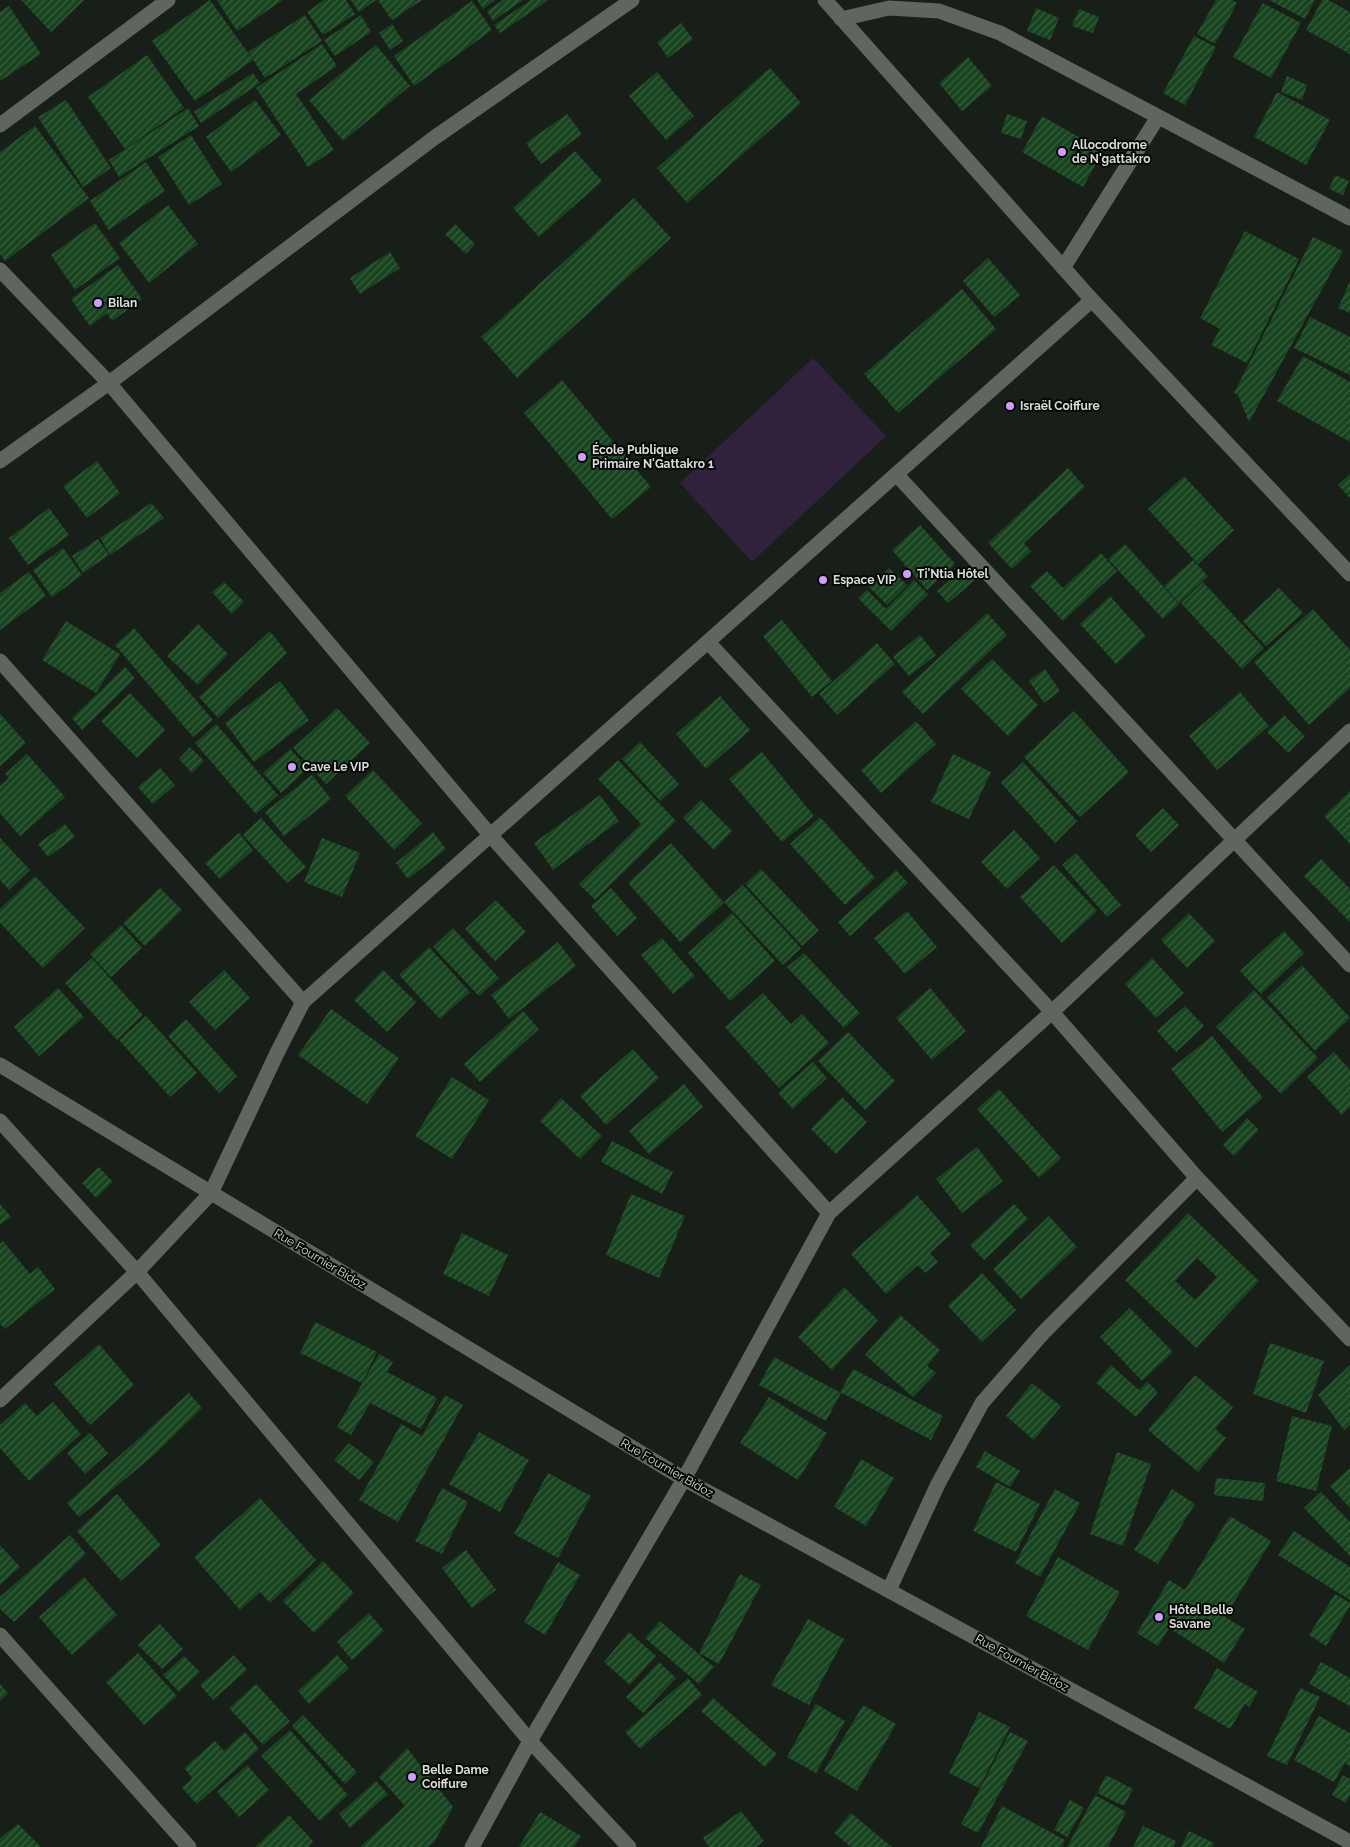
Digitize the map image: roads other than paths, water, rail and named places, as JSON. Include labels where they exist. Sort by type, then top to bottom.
[{"type":"street","points":[[0,461],[109,383],[434,138],[632,0]]},
{"type":"street","points":[[826,0],[1092,300],[1350,574]]},
{"type":"street","points":[[0,125],[158,3]]},
{"type":"street","points":[[841,19],[889,8],[939,11],[1000,33],[1350,218]]},
{"type":"street","points":[[1063,268],[1158,117]]},
{"type":"street","points":[[0,270],[109,383],[491,836],[829,1213]]},
{"type":"street","points":[[0,1400],[137,1272],[211,1193],[303,1002],[1092,300]]},
{"type":"street","points":[[896,474],[1350,965]]},
{"type":"street","points":[[708,642],[1052,1012],[1197,1178],[1350,1339]]},
{"type":"street","points":[[0,661],[303,1002]]},
{"type":"street","points":[[472,1847],[530,1741],[684,1479],[829,1213],[1052,1012],[1350,730]]},
{"type":"street","name":"Rue Fournier Bidoz","points":[[0,1065],[684,1479],[1350,1842]]},
{"type":"street","points":[[0,1120],[137,1272],[530,1741],[629,1847]]},
{"type":"street","points":[[889,1590],[938,1484],[982,1402],[1043,1333],[1197,1178]]},
{"type":"street","points":[[0,1634],[189,1847]]},
{"type":"place","name":"Allocodrome de N'gattakro","points":[[1062,152]]},
{"type":"place","name":"Bilan","points":[[98,303]]},
{"type":"place","name":"Israël Coiffure","points":[[1010,406]]},
{"type":"place","name":"École Publique Primaire N'Gattakro 1","points":[[582,457]]},
{"type":"place","name":"Ti'Ntia Hôtel","points":[[907,574]]},
{"type":"place","name":"Espace VIP","points":[[823,580]]},
{"type":"place","name":"Cave Le VIP","points":[[292,767]]},
{"type":"place","name":"Hôtel Belle Savane","points":[[1159,1617]]},
{"type":"place","name":"Belle Dame Coiffure","points":[[412,1777]]}]
